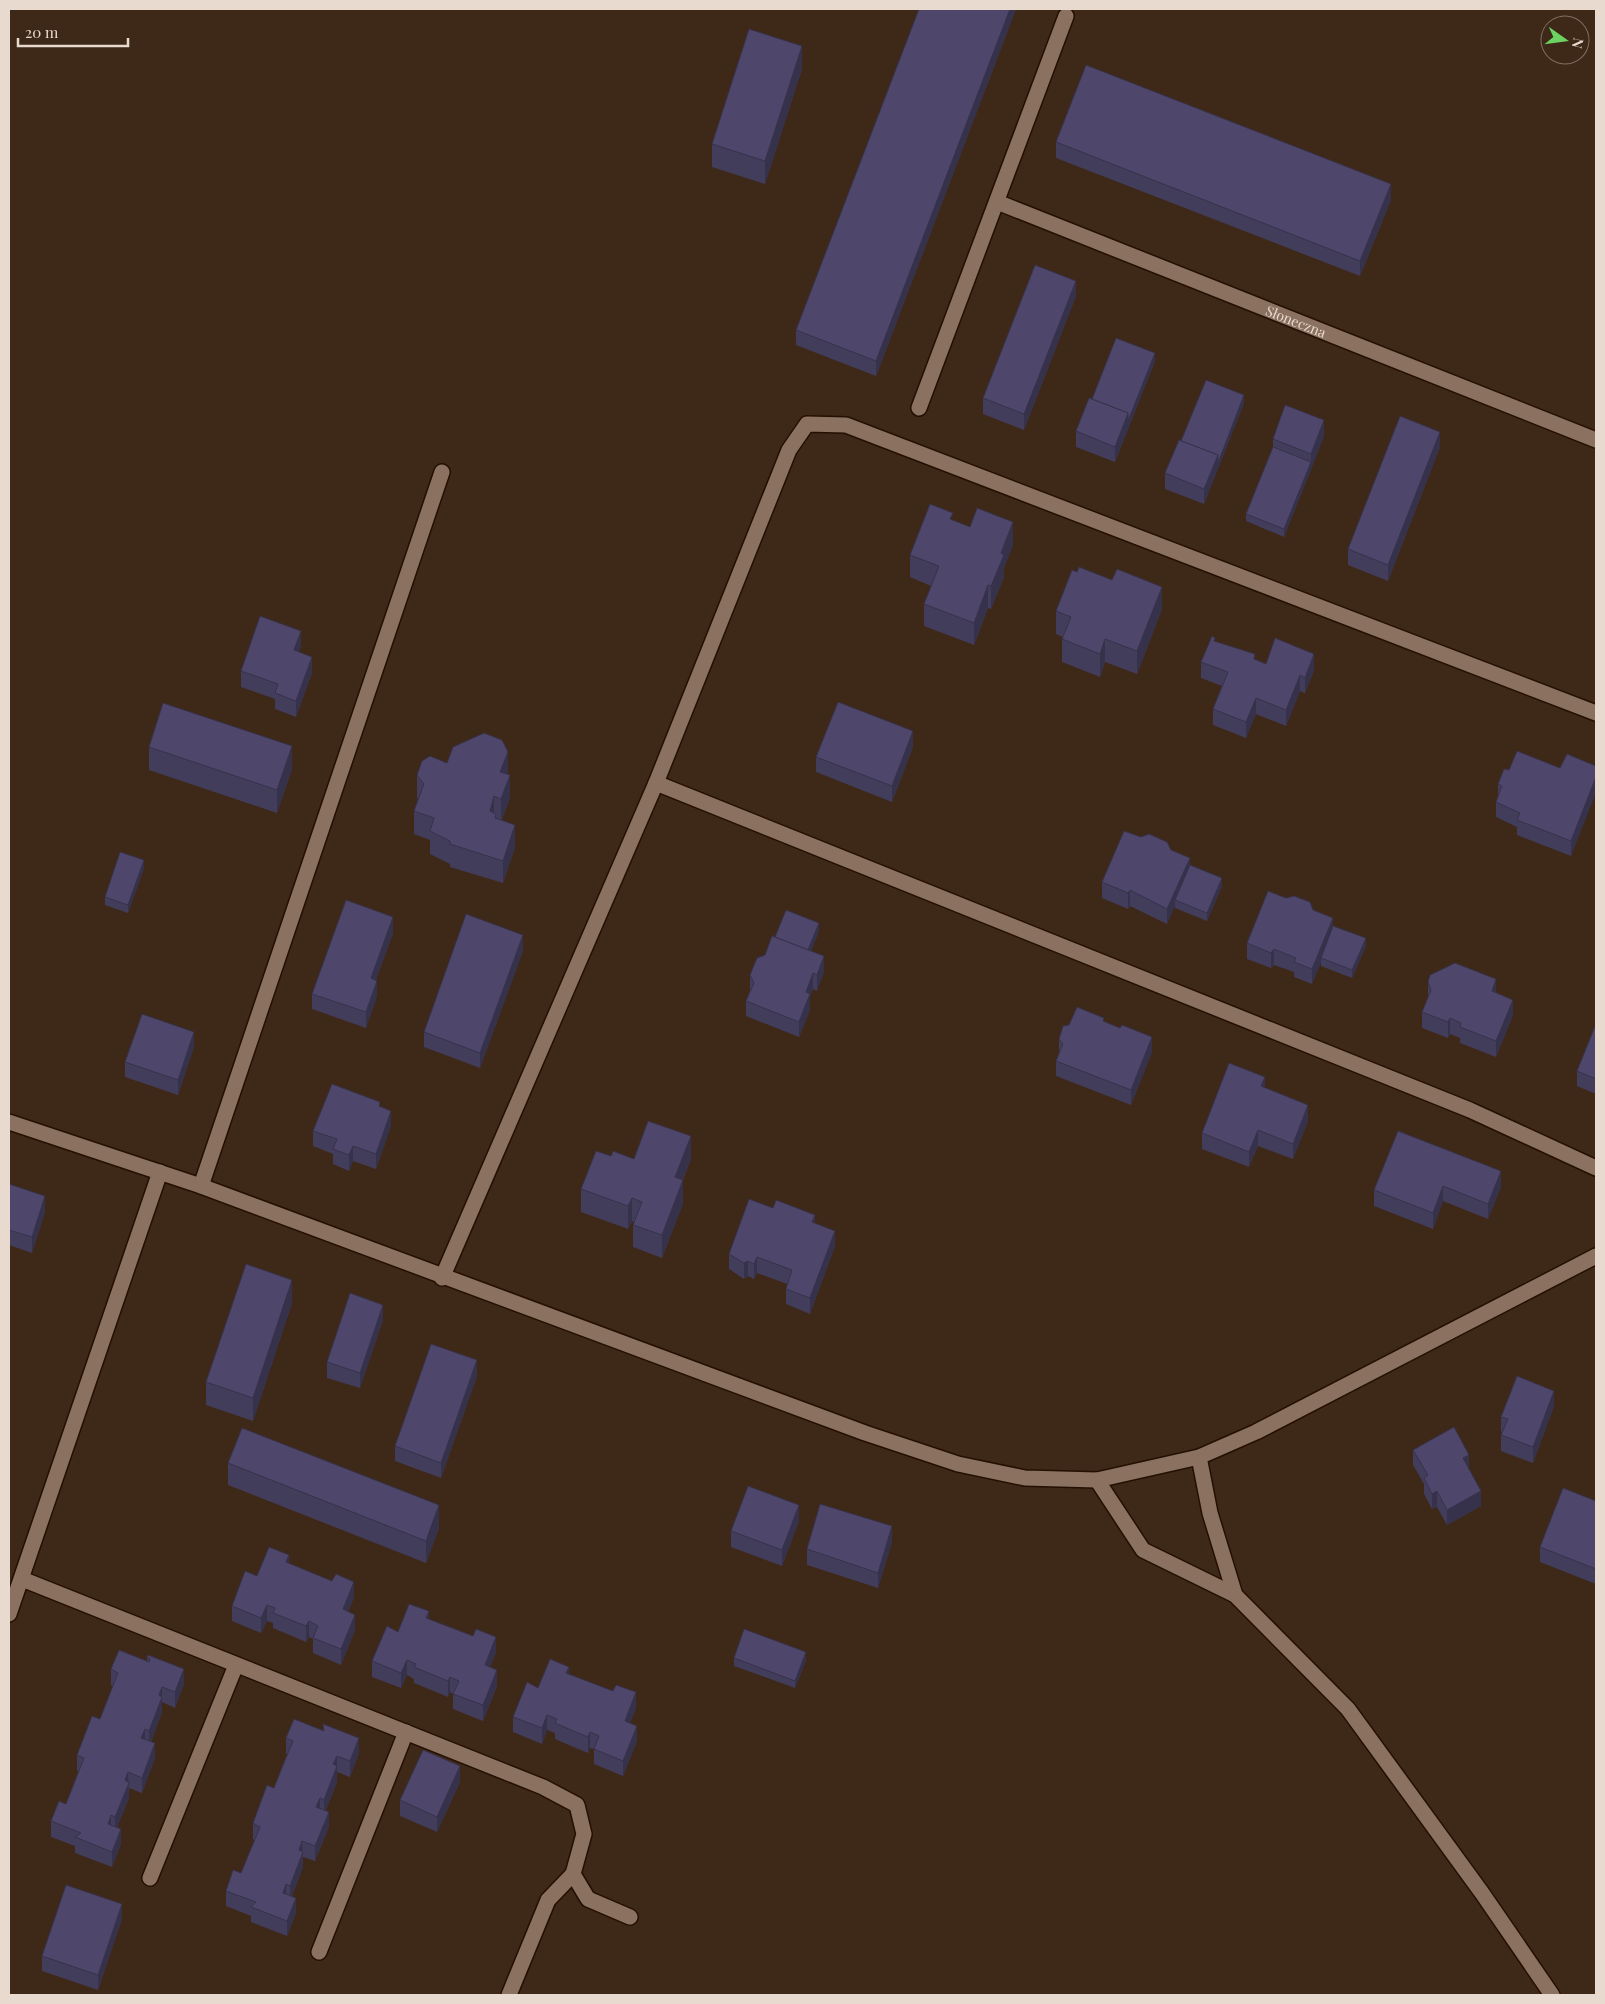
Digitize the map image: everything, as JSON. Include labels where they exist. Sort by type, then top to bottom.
[{"type":"street","points":[[919,408],[1066,16]]},
{"type":"street","name":"Słoneczna","points":[[997,202],[1596,440]]},
{"type":"street","points":[[442,1278],[656,784],[789,450],[806,424],[846,425],[1596,713]]},
{"type":"street","points":[[201,1186],[442,472]]},
{"type":"street","points":[[656,784],[1470,1110],[1596,1168]]},
{"type":"street","points":[[9,1122],[201,1186],[442,1278],[864,1433],[958,1464],[1025,1478],[1097,1480],[1199,1457],[1256,1432],[1596,1256]]},
{"type":"street","points":[[9,1614],[160,1172]]},
{"type":"street","points":[[1199,1457],[1210,1513],[1235,1595]]},
{"type":"street","points":[[1097,1480],[1143,1550],[1235,1595],[1348,1709],[1482,1893],[1552,1995]]},
{"type":"street","points":[[22,1579],[543,1787],[577,1806],[584,1834],[573,1874],[548,1900],[509,1995]]},
{"type":"street","points":[[150,1878],[236,1665]]},
{"type":"street","points":[[319,1952],[406,1732]]},
{"type":"street","points":[[573,1874],[588,1899],[630,1918]]},
{"type":"building","points":[[919,9],[1010,9],[876,361],[796,330]]},
{"type":"building","points":[[749,29],[802,46],[765,161],[712,144]]},
{"type":"building","points":[[1086,65],[1391,184],[1360,261],[1056,142]]},
{"type":"building","points":[[1035,265],[1076,281],[1024,414],[983,398]]},
{"type":"building","points":[[1116,338],[1155,353],[1128,421],[1128,413],[1092,399]]},
{"type":"building","points":[[1206,380],[1244,395],[1218,463],[1218,455],[1181,441]]},
{"type":"building","points":[[1089,398],[1128,413],[1115,447],[1076,431]]},
{"type":"building","points":[[1285,405],[1324,420],[1311,454],[1273,439]]},
{"type":"building","points":[[1400,416],[1440,432],[1388,565],[1348,549]]},
{"type":"building","points":[[1179,440],[1218,455],[1204,489],[1165,473]]},
{"type":"building","points":[[1273,447],[1311,462],[1284,529],[1246,514]]},
{"type":"building","points":[[930,504],[953,513],[950,519],[970,527],[977,508],[1013,522],[1001,553],[1004,555],[991,586],[988,585],[974,623],[924,604],[939,566],[910,555]]},
{"type":"building","points":[[1079,567],[1112,580],[1117,569],[1162,587],[1137,651],[1105,639],[1100,654],[1062,639],[1071,617],[1056,611],[1072,570],[1077,572]]},
{"type":"building","points":[[260,616],[301,631],[294,650],[312,657],[296,701],[275,693],[278,684],[241,671]]},
{"type":"building","points":[[1212,636],[1215,638],[1214,641],[1255,654],[1254,659],[1266,664],[1275,638],[1314,654],[1305,678],[1300,675],[1286,710],[1256,698],[1246,722],[1213,709],[1228,672],[1201,662]]},
{"type":"building","points":[[838,702],[913,731],[892,786],[816,757]]},
{"type":"building","points":[[163,703],[292,746],[277,790],[149,747]]},
{"type":"building","points":[[484,733],[502,740],[508,752],[500,772],[510,775],[501,799],[494,796],[490,811],[496,814],[495,818],[515,825],[503,861],[450,844],[450,841],[430,831],[434,818],[414,811],[424,784],[417,775],[422,761],[430,756],[447,763],[453,747]]},
{"type":"building","points":[[1517,751],[1560,768],[1567,754],[1596,766],[1596,777],[1571,841],[1517,820],[1520,813],[1496,802],[1502,786],[1498,784],[1504,769],[1509,770]]},
{"type":"building","points":[[1124,831],[1141,837],[1149,834],[1167,842],[1171,850],[1190,858],[1167,909],[1130,890],[1128,893],[1102,882]]},
{"type":"building","points":[[120,852],[144,860],[128,905],[105,897]]},
{"type":"building","points":[[1190,865],[1222,878],[1207,913],[1175,900]]},
{"type":"building","points":[[1268,891],[1286,898],[1294,896],[1310,902],[1313,910],[1333,918],[1312,969],[1294,962],[1296,958],[1274,949],[1271,953],[1247,943]]},
{"type":"building","points":[[346,900],[393,917],[371,978],[377,981],[366,1012],[312,994]]},
{"type":"building","points":[[786,910],[819,923],[808,950],[775,937]]},
{"type":"building","points":[[466,914],[523,935],[480,1053],[424,1032]]},
{"type":"building","points":[[1333,926],[1366,938],[1352,970],[1321,958]]},
{"type":"building","points":[[772,936],[824,956],[817,975],[813,973],[806,992],[810,994],[799,1022],[746,1001],[754,983],[750,975],[757,958],[765,955]]},
{"type":"building","points":[[1455,963],[1496,979],[1492,991],[1513,1000],[1496,1041],[1460,1027],[1461,1023],[1450,1018],[1448,1022],[1422,1012],[1431,990],[1428,982],[1430,975]]},
{"type":"building","points":[[1077,1007],[1104,1018],[1103,1021],[1120,1028],[1122,1025],[1152,1037],[1131,1090],[1056,1061],[1063,1044],[1059,1039],[1063,1026],[1069,1025]]},
{"type":"building","points":[[142,1014],[194,1032],[178,1080],[125,1062]]},
{"type":"building","points":[[1596,1024],[1596,1079],[1577,1071]]},
{"type":"building","points":[[1229,1063],[1265,1077],[1261,1086],[1308,1105],[1293,1144],[1258,1130],[1249,1152],[1202,1133]]},
{"type":"building","points":[[332,1084],[380,1102],[379,1106],[391,1111],[376,1154],[353,1146],[349,1155],[333,1149],[337,1139],[313,1131]]},
{"type":"building","points":[[648,1121],[691,1136],[675,1177],[683,1180],[662,1235],[633,1225],[642,1202],[632,1198],[628,1206],[581,1189],[596,1151],[611,1156],[613,1151],[634,1159]]},
{"type":"building","points":[[1398,1131],[1501,1171],[1488,1204],[1443,1186],[1433,1213],[1374,1190]]},
{"type":"building","points":[[9,1184],[45,1196],[32,1237],[9,1230]]},
{"type":"building","points":[[749,1199],[773,1208],[776,1200],[815,1215],[812,1222],[835,1231],[810,1298],[786,1289],[792,1270],[757,1257],[754,1264],[748,1261],[744,1263],[729,1254]]},
{"type":"building","points":[[246,1264],[292,1280],[253,1398],[206,1382]]},
{"type":"building","points":[[350,1293],[383,1305],[360,1373],[327,1362]]},
{"type":"building","points":[[431,1344],[477,1360],[441,1463],[395,1446]]},
{"type":"building","points":[[1517,1376],[1554,1391],[1533,1447],[1501,1435],[1508,1419],[1501,1417]]},
{"type":"building","points":[[1454,1427],[1469,1455],[1463,1458],[1481,1491],[1447,1510],[1437,1491],[1432,1494],[1424,1478],[1428,1475],[1413,1450]]},
{"type":"building","points":[[242,1428],[439,1505],[426,1541],[228,1463]]},
{"type":"building","points":[[748,1486],[799,1505],[782,1550],[731,1531]]},
{"type":"building","points":[[1563,1488],[1596,1501],[1596,1569],[1540,1547]]},
{"type":"building","points":[[820,1504],[892,1526],[878,1573],[807,1549]]},
{"type":"building","points":[[269,1547],[289,1555],[286,1562],[310,1572],[332,1581],[336,1574],[354,1582],[343,1609],[355,1615],[341,1649],[313,1638],[318,1626],[309,1621],[306,1626],[273,1613],[275,1608],[267,1605],[261,1618],[232,1606],[245,1571],[257,1576]]},
{"type":"building","points":[[409,1604],[429,1611],[426,1618],[473,1636],[476,1629],[496,1637],[485,1665],[497,1670],[483,1705],[453,1694],[459,1681],[450,1677],[448,1681],[414,1667],[416,1664],[407,1660],[401,1673],[372,1661],[387,1626],[398,1632]]},
{"type":"building","points":[[744,1629],[806,1652],[795,1681],[734,1658]]},
{"type":"building","points":[[119,1650],[149,1662],[148,1655],[184,1669],[175,1692],[162,1687],[159,1695],[162,1697],[149,1731],[145,1729],[141,1738],[155,1743],[142,1778],[128,1772],[125,1780],[129,1783],[115,1817],[111,1815],[108,1824],[121,1829],[112,1852],[75,1837],[81,1833],[51,1821],[59,1801],[66,1804],[84,1758],[77,1755],[92,1716],[100,1719],[118,1673],[111,1669]]},
{"type":"building","points":[[550,1659],[569,1667],[566,1673],[613,1691],[616,1685],[636,1692],[625,1721],[637,1726],[623,1761],[594,1749],[599,1736],[590,1732],[588,1737],[555,1723],[557,1719],[547,1715],[542,1728],[513,1717],[527,1682],[538,1688]]},
{"type":"building","points":[[294,1719],[324,1731],[323,1724],[359,1738],[350,1761],[337,1756],[333,1764],[337,1766],[324,1800],[320,1798],[316,1807],[329,1812],[315,1846],[302,1841],[299,1850],[303,1852],[290,1886],[286,1884],[283,1893],[296,1898],[287,1921],[251,1907],[256,1902],[226,1891],[233,1870],[241,1873],[260,1827],[253,1823],[267,1785],[274,1788],[293,1741],[286,1738]]},
{"type":"building","points":[[423,1750],[460,1766],[437,1817],[400,1800]]},
{"type":"building","points":[[66,1885],[122,1904],[98,1975],[42,1956]]}]
